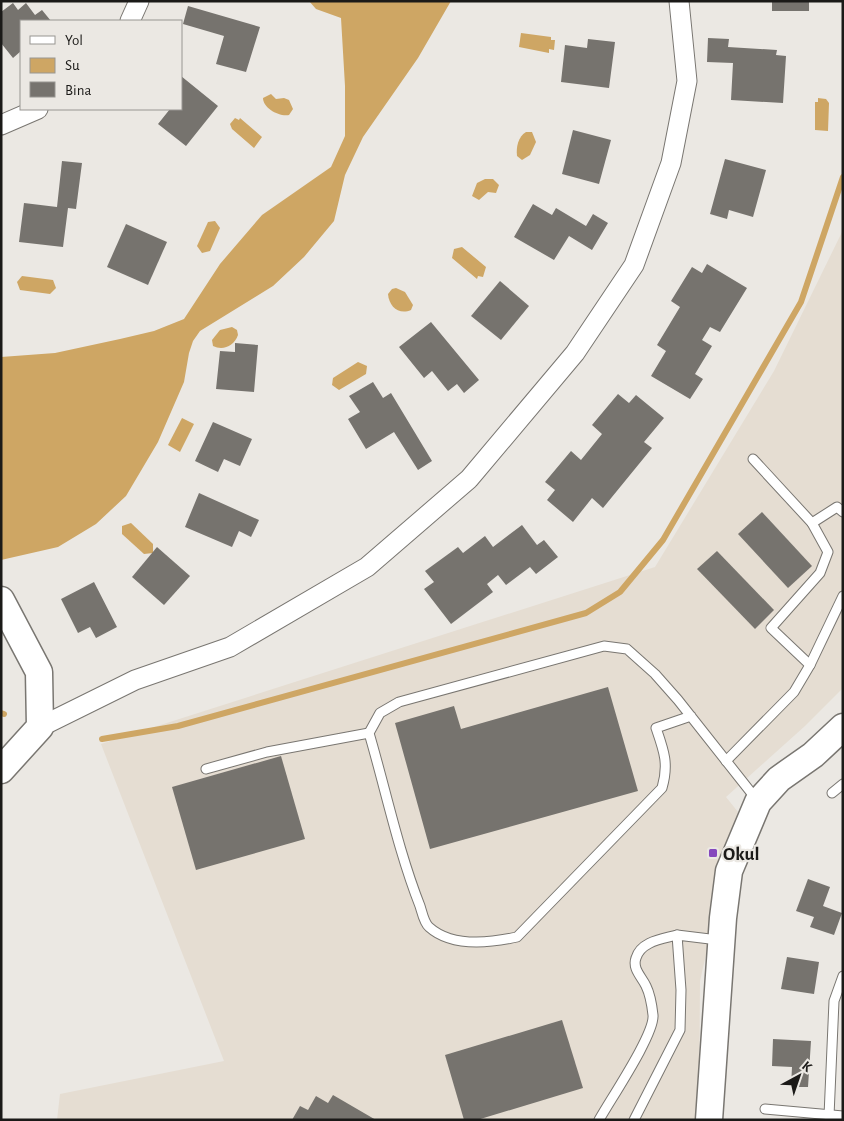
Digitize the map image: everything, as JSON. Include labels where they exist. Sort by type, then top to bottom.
[{"type":"street","points":[[130,20],[139,1]]},
{"type":"street","points":[[6,757],[40,727],[135,680],[238,642],[367,567],[469,479],[575,353],[634,265],[671,163],[687,81],[680,1]]},
{"type":"street","points":[[1,125],[36,110]]},
{"type":"street","points":[[3,603],[39,672],[40,727]]},
{"type":"street","points":[[709,1120],[722,941],[730,871],[758,802],[779,778],[813,755],[843,727]]},
{"type":"lane","points":[[753,459],[812,523],[828,552],[820,573],[772,628],[810,666]]},
{"type":"lane","points":[[812,523],[837,507],[843,512]]},
{"type":"lane","points":[[726,761],[794,692],[810,666],[843,596]]},
{"type":"lane","points":[[691,716],[656,728],[664,752],[666,772],[662,788],[517,938],[499,941],[448,939],[427,926],[409,879],[369,733],[380,713],[399,702],[604,646],[627,649],[655,674],[691,716],[758,802]]},
{"type":"lane","points":[[206,768],[267,752],[369,733]]},
{"type":"lane","points":[[832,792],[843,784]]},
{"type":"lane","points":[[634,1120],[680,1030],[681,990],[677,935]]},
{"type":"lane","points":[[599,1120],[641,1049],[654,1018],[647,986],[636,970],[635,959],[640,950],[652,942],[677,935],[722,941]]},
{"type":"lane","points":[[829,1116],[834,1001],[843,976]]},
{"type":"lane","points":[[765,1109],[843,1116]]},
{"type":"shaded area","points":[[843,230],[843,688],[805,726],[726,797],[738,812],[700,981],[699,1120],[57,1120],[60,1094],[224,1061],[101,744],[655,567],[774,371]]},
{"type":"water","points":[[309,1],[451,1],[418,58],[363,137],[345,175],[334,221],[304,257],[273,286],[200,331],[193,341],[184,382],[158,442],[126,496],[96,524],[58,547],[1,560],[1,357],[55,353],[154,331],[184,319],[220,264],[262,215],[331,167],[345,136],[345,86],[341,18],[316,9]]},
{"type":"water","points":[[521,33],[551,37],[551,40],[555,40],[554,50],[549,49],[549,53],[519,47]]},
{"type":"water","points":[[271,94],[276,99],[284,98],[289,100],[293,109],[289,115],[276,113],[266,105],[263,98]]},
{"type":"water","points":[[818,98],[826,99],[829,103],[828,131],[815,130],[815,102],[818,102]]},
{"type":"water","points":[[235,118],[239,120],[240,118],[262,137],[254,148],[232,129],[230,124]]},
{"type":"water","points":[[526,132],[532,132],[536,142],[530,155],[522,160],[517,156],[517,146],[519,139]]},
{"type":"water","points":[[485,179],[493,179],[499,185],[496,193],[488,192],[479,200],[472,196],[477,183]]},
{"type":"water","points":[[215,221],[220,228],[210,251],[202,253],[197,246],[208,222]]},
{"type":"water","points":[[462,247],[486,267],[483,277],[478,276],[477,279],[452,258],[454,249]]},
{"type":"water","points":[[22,276],[53,280],[56,288],[50,294],[20,290],[17,282]]},
{"type":"water","points":[[396,288],[405,292],[413,305],[411,310],[399,311],[390,303],[388,294],[392,289]]},
{"type":"water","points":[[232,327],[237,330],[238,335],[231,345],[224,348],[213,346],[212,340],[220,330]]},
{"type":"water","points":[[358,362],[367,366],[366,374],[339,390],[332,385],[333,378]]},
{"type":"water","points":[[182,418],[194,424],[180,452],[168,445]]},
{"type":"water","points":[[131,523],[153,544],[153,553],[144,554],[122,534],[122,526]]},
{"type":"building","points":[[772,1],[809,1],[809,11],[772,11]]},
{"type":"building","points":[[13,3],[18,10],[26,3],[35,15],[42,10],[50,20],[20,20],[20,52],[13,58],[1,43],[1,12]]},
{"type":"building","points":[[188,6],[260,27],[246,72],[216,64],[224,36],[183,24]]},
{"type":"building","points":[[708,38],[729,39],[728,47],[777,50],[776,55],[786,56],[783,103],[731,100],[733,63],[707,62]]},
{"type":"building","points":[[588,39],[615,42],[609,88],[561,82],[565,45],[587,48]]},
{"type":"building","points":[[182,77],[218,106],[186,146],[158,124],[169,110],[182,110]]},
{"type":"building","points":[[573,130],[611,140],[599,184],[562,174]]},
{"type":"building","points":[[725,159],[766,170],[753,217],[729,210],[727,219],[710,214]]},
{"type":"building","points":[[62,161],[82,163],[76,209],[68,208],[63,247],[19,242],[24,203],[57,207]]},
{"type":"building","points":[[533,204],[552,215],[556,208],[586,226],[593,214],[608,223],[592,250],[569,236],[554,260],[514,237]]},
{"type":"building","points":[[126,224],[167,242],[148,285],[107,267]]},
{"type":"building","points":[[707,264],[747,288],[720,332],[710,327],[702,340],[712,346],[695,374],[703,379],[690,399],[651,376],[666,351],[657,345],[680,307],[671,301],[692,267],[702,273]]},
{"type":"building","points":[[500,281],[529,306],[501,340],[471,316]]},
{"type":"building","points":[[431,322],[479,380],[464,393],[457,384],[448,391],[432,371],[424,378],[399,347]]},
{"type":"building","points":[[235,343],[258,345],[254,392],[216,389],[220,351],[235,352]]},
{"type":"building","points":[[373,382],[383,398],[391,393],[432,461],[418,470],[394,432],[366,449],[348,419],[360,412],[349,396]]},
{"type":"building","points":[[618,394],[629,403],[636,395],[664,418],[644,442],[652,448],[603,508],[592,498],[573,522],[547,500],[555,490],[545,482],[571,451],[581,460],[602,434],[592,425]]},
{"type":"building","points":[[213,422],[252,439],[240,466],[224,459],[218,472],[195,461]]},
{"type":"building","points":[[199,493],[259,520],[251,537],[239,531],[232,547],[185,527]]},
{"type":"building","points":[[762,512],[812,566],[788,588],[738,534]]},
{"type":"building","points":[[522,525],[537,545],[544,540],[558,557],[536,574],[530,567],[506,585],[498,575],[487,584],[493,592],[451,624],[424,589],[434,582],[425,571],[458,547],[463,553],[485,536],[493,547]]},
{"type":"building","points":[[157,547],[190,576],[164,605],[132,577]]},
{"type":"building","points":[[717,551],[774,610],[755,629],[697,569]]},
{"type":"building","points":[[94,582],[117,627],[96,638],[90,627],[78,633],[61,599]]},
{"type":"building","points":[[608,687],[638,791],[430,849],[395,723],[454,706],[461,729]]},
{"type":"building","points":[[281,756],[305,839],[196,870],[172,787]]},
{"type":"building","points":[[808,879],[830,887],[823,906],[842,913],[834,935],[810,927],[814,917],[796,911]]},
{"type":"building","points":[[787,957],[819,962],[814,994],[781,989]]},
{"type":"building","points":[[562,1020],[583,1088],[477,1120],[464,1120],[445,1055]]},
{"type":"building","points":[[773,1039],[811,1041],[808,1087],[791,1087],[792,1067],[772,1066]]},
{"type":"building","points":[[333,1095],[376,1120],[292,1120],[300,1106],[308,1110],[316,1096],[328,1103]]},
{"type":"waterway","points":[[102,739],[178,726],[586,613],[620,592],[663,540],[801,302],[843,177]]},
{"type":"place","name":"Okul","points":[[713,853]]}]
